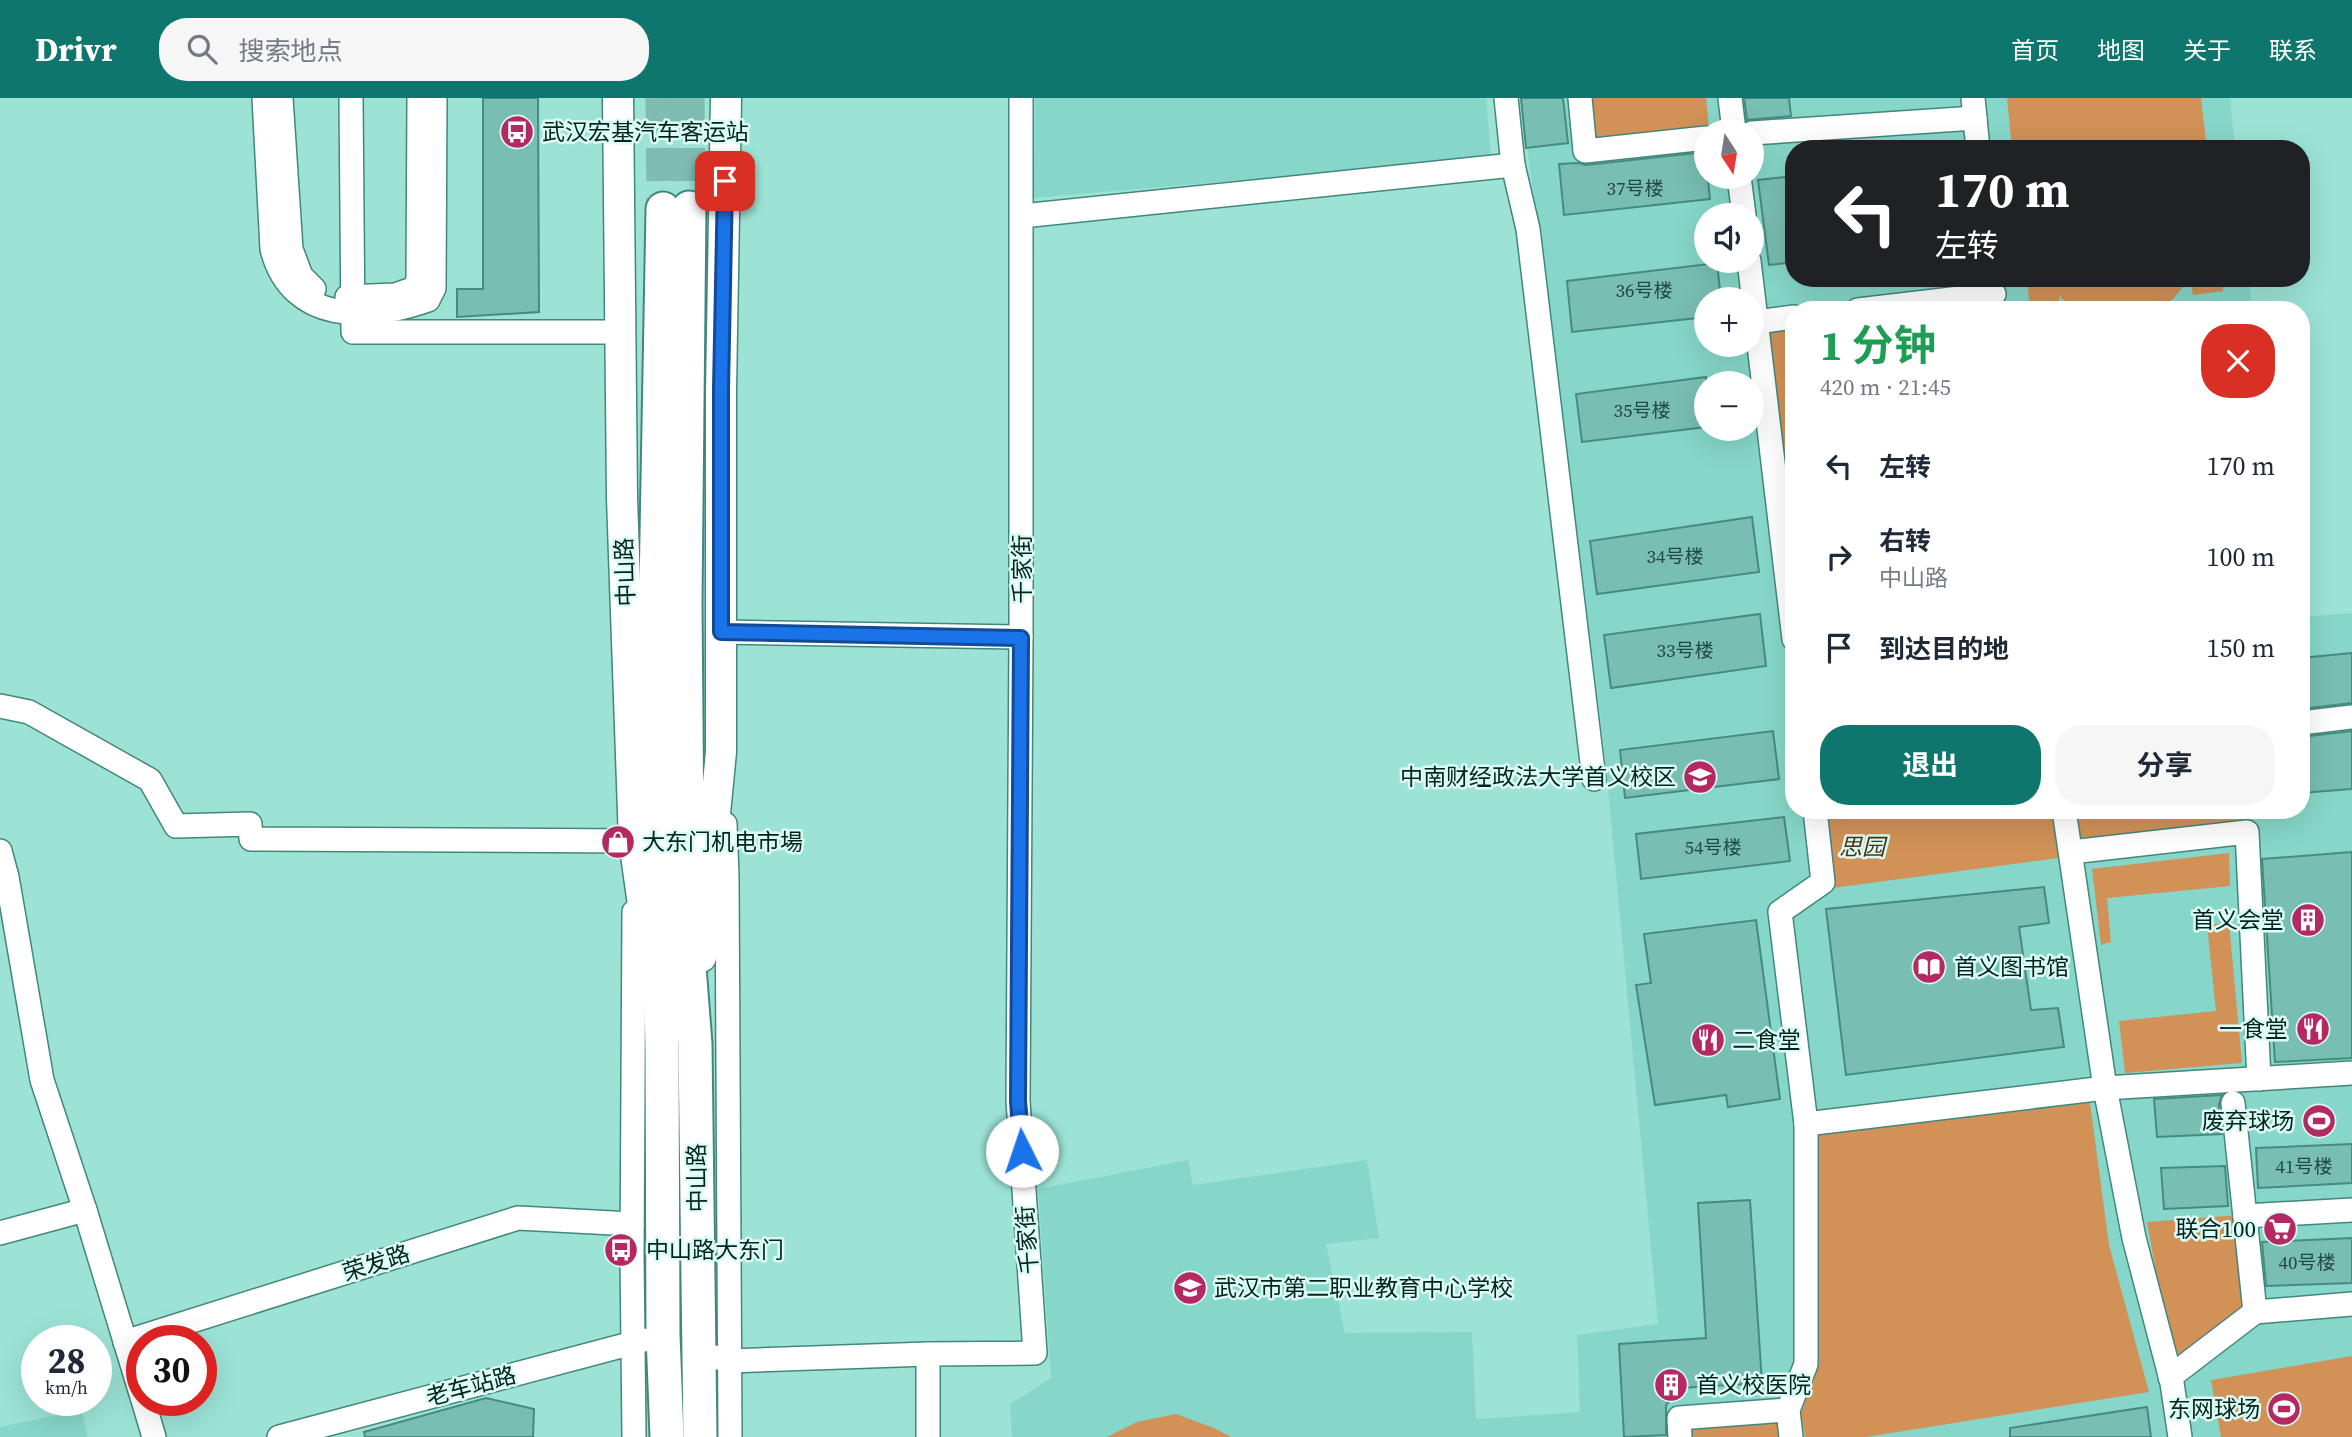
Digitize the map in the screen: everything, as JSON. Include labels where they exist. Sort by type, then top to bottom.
[{"type":"highway","name":"中山路","points":[[667,1437],[648,1339],[662,1045],[653,697],[676,208],[685,589],[688,941],[714,1357],[700,1437]]},
{"type":"main road","name":"中山路","points":[[618,98],[622,498],[634,841],[662,1045]]},
{"type":"main road","name":"中山路","points":[[695,1044],[702,941],[721,752],[721,390],[726,98]]},
{"type":"street","points":[[264,98],[272,250],[276,264],[294,292],[307,302],[337,311],[353,304],[415,288],[418,279],[419,98]]},
{"type":"street","points":[[281,98],[293,259],[300,276],[325,295],[384,312],[428,300],[434,288],[435,98]]},
{"type":"street","points":[[351,98],[352,332],[620,332]]},
{"type":"street","name":"千家街","points":[[928,1354],[1035,1353],[1018,1101],[1021,98]]},
{"type":"street","points":[[1506,98],[1513,166],[1530,239],[1594,779]]},
{"type":"street","points":[[1580,98],[1584,150],[1694,139]]},
{"type":"street","points":[[1730,98],[1733,119]]},
{"type":"street","points":[[1764,132],[1974,108],[1977,140]]},
{"type":"street","points":[[1022,216],[1513,166]]},
{"type":"street","points":[[1934,301],[1994,294]]},
{"type":"street","points":[[1764,321],[1785,318]]},
{"type":"street","points":[[1761,357],[1785,509]]},
{"type":"street","points":[[721,632],[1021,638]]},
{"type":"street","points":[[0,706],[29,712],[150,780],[176,826],[250,824],[251,839],[634,841],[632,1224],[648,1339],[634,1437]]},
{"type":"street","points":[[2310,722],[2352,717]]},
{"type":"street","points":[[721,752],[727,876],[714,1357],[730,1437]]},
{"type":"street","points":[[1791,1437],[1788,1410],[1806,1364],[1806,1124],[1780,912],[1823,882],[1816,819]]},
{"type":"street","points":[[2066,819],[2105,1088],[2134,1238],[2170,1377],[2180,1437]]},
{"type":"street","points":[[2071,852],[2247,832],[2259,1079]]},
{"type":"street","points":[[0,851],[7,877],[42,1080],[126,1345]]},
{"type":"street","points":[[1806,1124],[2105,1088],[2352,1073]]},
{"type":"street","points":[[2234,1103],[2255,1312]]},
{"type":"street","points":[[0,1233],[85,1210]]},
{"type":"street","points":[[2245,1216],[2352,1210]]},
{"type":"street","name":"荣发路","points":[[125,1342],[518,1218],[632,1224]]},
{"type":"street","points":[[2170,1377],[2255,1312],[2352,1304]]},
{"type":"street","name":"老车站路","points":[[279,1437],[648,1339]]},
{"type":"street","points":[[714,1357],[928,1354],[928,1437]]},
{"type":"street","points":[[1680,1437],[1679,1418],[1788,1410]]},
{"type":"street","points":[[148,1416],[154,1437]]},
{"type":"shaded area","points":[[1035,98],[1486,98],[1491,158],[1034,198]]},
{"type":"shaded area","name":"中南财经政法大学首义校区","points":[[1521,98],[2230,98],[2234,140],[1785,140],[1785,287],[2250,287],[2251,301],[1785,301],[1785,819],[2310,819],[2310,616],[2352,613],[2352,1437],[1012,1437],[1010,1404],[1051,1378],[1038,1189],[1188,1160],[1193,1185],[1367,1160],[1379,1238],[1326,1244],[1345,1333],[1472,1332],[1476,1419],[1580,1412],[1577,1335],[1658,1324],[1604,746]]},
{"type":"shaded area","points":[[52,1416],[83,1416],[88,1437],[0,1437],[0,1427]]},
{"type":"green space","points":[[1590,98],[1706,98],[1708,119],[1694,119],[1694,131],[1594,141]]},
{"type":"green space","points":[[2007,98],[2201,98],[2206,140],[2011,140]]},
{"type":"green space","points":[[2028,287],[2183,287],[2170,301],[2064,301],[2059,295],[2059,301],[2029,301]]},
{"type":"green space","points":[[2192,287],[2223,287],[2223,291],[2193,295]]},
{"type":"green space","points":[[1785,319],[1785,556],[1764,371],[1760,357],[1764,357],[1764,321]]},
{"type":"green space","name":"思园","points":[[1817,819],[2053,819],[2059,858],[1825,889]]},
{"type":"green space","points":[[2072,819],[2241,819],[2242,829],[2076,847]]},
{"type":"green space","points":[[2229,853],[2230,886],[2107,898],[2111,942],[2101,945],[2092,869]]},
{"type":"green space","points":[[2229,923],[2242,1063],[2125,1073],[2119,1021],[2216,1011],[2207,925]]},
{"type":"green space","points":[[2090,1103],[2109,1245],[2149,1392],[1866,1437],[1805,1437],[1801,1414],[1816,1369],[1815,1135]]},
{"type":"green space","points":[[2239,1215],[2245,1300],[2241,1311],[2172,1360],[2147,1222]]},
{"type":"green space","name":"东网球场","points":[[2352,1356],[2352,1437],[2221,1437],[2211,1380]]},
{"type":"green space","points":[[1176,1414],[1231,1437],[1107,1437],[1137,1422]]},
{"type":"green space","points":[[1782,1418],[1784,1437],[1690,1437],[1689,1424]]},
{"type":"building","points":[[483,98],[538,98],[539,312],[457,317],[457,289],[483,289]]},
{"type":"building","points":[[1521,98],[1563,98],[1568,143],[1526,148]]},
{"type":"building","points":[[1744,98],[1789,98],[1791,116],[1747,119]]},
{"type":"building","points":[[1694,153],[1694,189],[1709,189],[1710,199],[1564,215],[1559,164],[1586,165]]},
{"type":"building","points":[[1785,177],[1785,263],[1769,265],[1764,203],[1761,203],[1759,189],[1764,189],[1764,179]]},
{"type":"building","points":[[1694,266],[1694,273],[1718,273],[1720,287],[1694,287],[1694,318],[1572,332],[1567,281]]},
{"type":"building","points":[[1694,379],[1694,428],[1582,442],[1576,394]]},
{"type":"building","points":[[1752,517],[1759,572],[1597,594],[1590,541]]},
{"type":"building","points":[[1760,614],[1766,666],[1611,688],[1604,635]]},
{"type":"building","points":[[2352,653],[2352,703],[2310,708],[2310,657]]},
{"type":"building","points":[[1773,731],[1779,779],[1625,798],[1620,750]]},
{"type":"building","points":[[2352,731],[2352,789],[2310,792],[2310,736]]},
{"type":"building","points":[[1784,817],[1790,861],[1641,879],[1636,834]]},
{"type":"building","name":"首义会堂","points":[[2352,852],[2352,1058],[2275,1062],[2262,859]]},
{"type":"building","name":"首义图书馆","points":[[2044,887],[2049,923],[2019,927],[2031,1010],[2058,1008],[2064,1047],[1846,1075],[1826,909]]},
{"type":"building","name":"二食堂","points":[[1756,920],[1780,1099],[1728,1107],[1726,1095],[1655,1105],[1636,985],[1651,983],[1644,934]]},
{"type":"building","points":[[2222,1095],[2219,1104],[2222,1134],[2157,1137],[2154,1099]]},
{"type":"building","points":[[2352,1144],[2352,1183],[2258,1188],[2256,1148]]},
{"type":"building","points":[[2225,1166],[2228,1206],[2164,1209],[2161,1168]]},
{"type":"building","points":[[1750,1200],[1762,1383],[1681,1388],[1666,1405],[1666,1435],[1624,1437],[1619,1344],[1706,1338],[1698,1203]]},
{"type":"building","points":[[2352,1238],[2352,1283],[2266,1286],[2262,1242]]},
{"type":"building","points":[[486,1398],[534,1409],[533,1437],[365,1437],[364,1432]]},
{"type":"building","points":[[2147,1407],[2151,1437],[2010,1437],[2010,1428]]},
{"type":"tunnel","points":[[662,98],[663,209]]},
{"type":"tunnel","points":[[688,98],[689,208]]},
{"type":"place","name":"武汉宏基汽车客运站","points":[[517,132]]},
{"type":"place","name":"中南财经政法大学首义校区","points":[[1700,777]]},
{"type":"place","name":"大东门机电市場","points":[[618,842]]},
{"type":"place","name":"首义会堂","points":[[2308,920]]},
{"type":"place","name":"首义图书馆","points":[[1929,967]]},
{"type":"place","name":"一食堂","points":[[2313,1029]]},
{"type":"place","name":"二食堂","points":[[1708,1040]]},
{"type":"place","name":"废弃球场","points":[[2319,1121]]},
{"type":"place","name":"联合100","points":[[2280,1229]]},
{"type":"place","name":"中山路大东门","points":[[621,1250]]},
{"type":"place","name":"武汉市第二职业教育中心学校","points":[[1190,1288]]},
{"type":"place","name":"首义校医院","points":[[1671,1385]]},
{"type":"place","name":"东网球场","points":[[2284,1409]]},
{"type":"route","points":[[725,181],[721,390],[721,632],[1021,638],[1018,1101],[1022,1151]]}]
